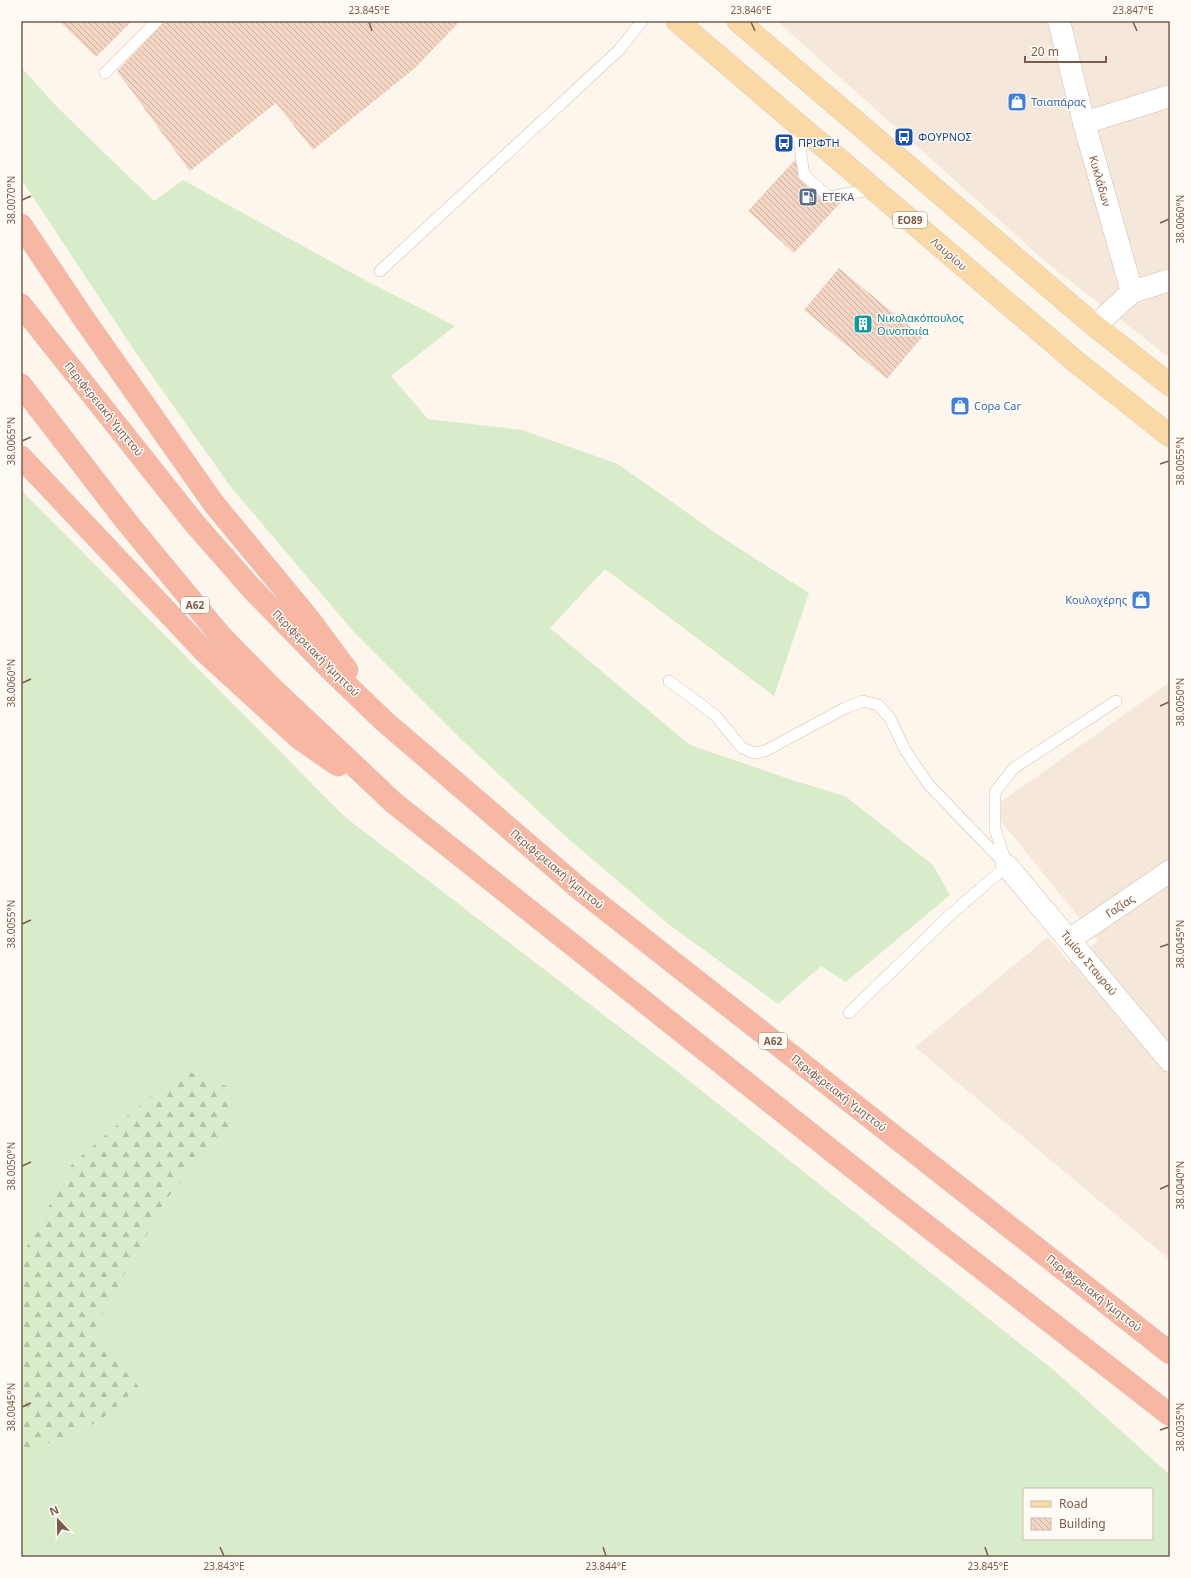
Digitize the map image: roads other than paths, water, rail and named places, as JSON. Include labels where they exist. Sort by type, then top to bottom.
[{"type":"highway","points":[[21,224],[84,319],[214,504],[309,619],[384,721]]},
{"type":"highway","name":"Περιφερειακή Υμηττού","points":[[21,305],[195,524],[253,590],[330,669],[384,721],[587,895],[1170,1353]]},
{"type":"highway","name":"Α62","points":[[21,385],[126,521],[220,634],[270,687],[394,803],[900,1205],[1170,1415]]},
{"type":"highway","points":[[21,457],[136,580],[206,652],[300,739],[394,803]]},
{"type":"main road","name":"Λαυρίου","points":[[677,21],[1075,361],[1170,436]]},
{"type":"main road","points":[[738,21],[1095,326],[1170,385]]},
{"type":"street","name":"Κυκλάδων","points":[[1059,21],[1084,123],[1132,292]]},
{"type":"street","points":[[1084,123],[1170,96]]},
{"type":"street","points":[[1095,326],[1132,292],[1170,280]]},
{"type":"street","name":"Τιμίου Σταυρού","points":[[1007,866],[1170,1061]]},
{"type":"street","name":"Γαζίας","points":[[1069,940],[1170,871]]},
{"type":"lane","points":[[105,73],[157,21]]},
{"type":"lane","points":[[380,271],[619,50],[642,21]]},
{"type":"lane","points":[[796,123],[804,175],[829,197],[874,190]]},
{"type":"lane","points":[[669,681],[715,716],[742,748],[754,753],[765,751],[844,708],[863,701],[878,705],[890,718],[905,750],[929,785],[1007,866]]},
{"type":"lane","points":[[1007,866],[995,828],[995,792],[1014,768],[1116,701]]},
{"type":"lane","points":[[849,1013],[951,914],[1007,866]]},
{"type":"place","name":"Τσιαπάρας","points":[[1017,102]]},
{"type":"place","name":"ΦΟΥΡΝΟΣ","points":[[904,137]]},
{"type":"place","name":"ΠΡΙΦΤΗ","points":[[784,143]]},
{"type":"place","name":"ΕΤΕΚΑ","points":[[808,197]]},
{"type":"place","name":"Νικολακόπουλος Οινοποιία","points":[[863,324]]},
{"type":"place","name":"Copa Car","points":[[960,406]]},
{"type":"place","name":"Κουλοχέρης","points":[[1141,600]]}]
